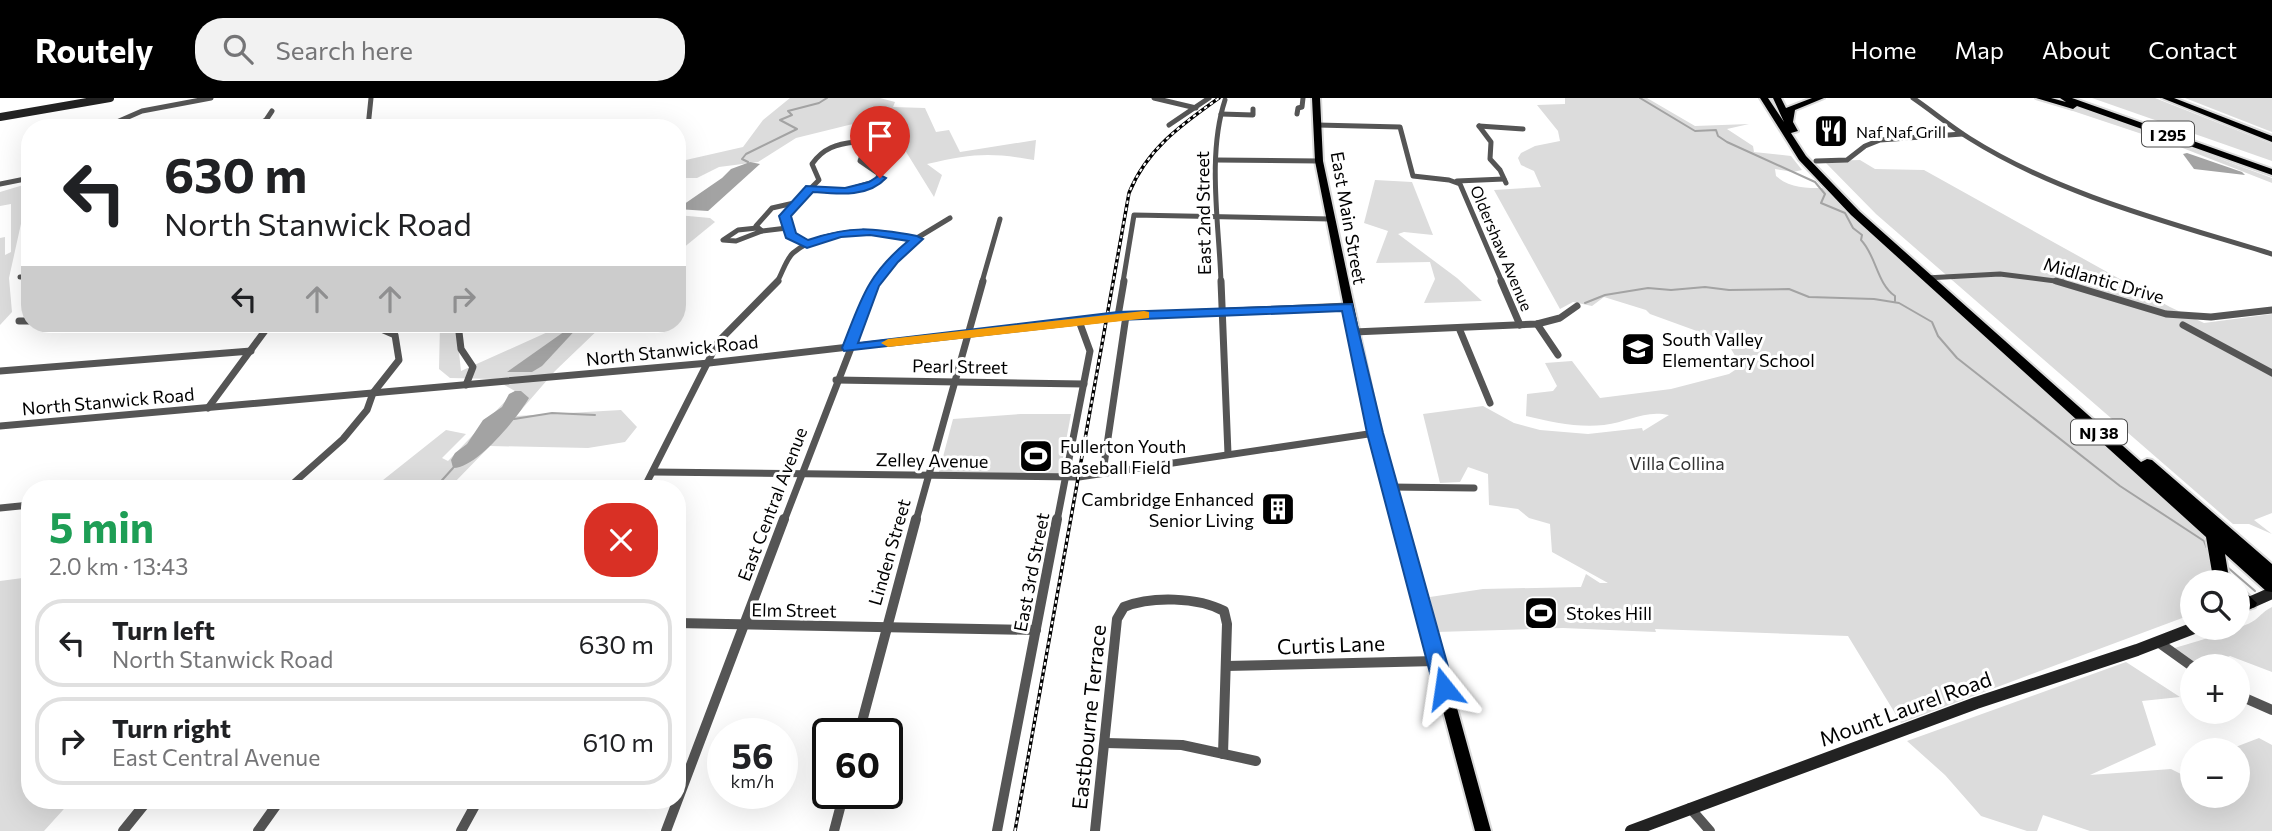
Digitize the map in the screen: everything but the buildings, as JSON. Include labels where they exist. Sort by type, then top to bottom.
[{"type":"highway","name":"NJ 38","points":[[1764,98],[1785,135],[1826,185],[2272,573]]},
{"type":"highway","name":"NJ 38","points":[[1777,98],[1788,125],[1816,161],[1864,212],[2272,587]]},
{"type":"highway","points":[[1788,125],[1791,108],[1820,98]]},
{"type":"highway","points":[[2040,98],[2119,117]]},
{"type":"highway","name":"I 295","points":[[2064,98],[2272,172]]},
{"type":"highway","name":"I 295","points":[[2081,98],[2272,165]]},
{"type":"highway","points":[[2166,98],[2272,137]]},
{"type":"highway","points":[[2176,98],[2272,137]]},
{"type":"highway","points":[[2208,531],[2219,550],[2218,570]]},
{"type":"main road","points":[[0,117],[110,98]]},
{"type":"main road","name":"East Main Street","points":[[1316,98],[1319,161],[1375,433],[1483,831]]},
{"type":"main road","points":[[2250,600],[2272,593]]},
{"type":"main road","name":"Mount Laurel Road","points":[[1631,831],[1976,703],[2180,633]]},
{"type":"street","points":[[119,119],[142,111],[211,98]]},
{"type":"street","points":[[368,119],[371,98]]},
{"type":"street","points":[[1154,98],[1196,108]]},
{"type":"street","points":[[1169,125],[1209,98]]},
{"type":"street","points":[[1297,114],[1298,108],[1302,107],[1303,98]]},
{"type":"street","points":[[1915,98],[1962,134],[2023,167],[2091,196],[2272,254]]},
{"type":"street","points":[[1227,99],[1233,103],[1233,114]]},
{"type":"street","name":"East 2nd Street","points":[[1227,99],[1217,124],[1216,160],[1228,454]]},
{"type":"street","points":[[1221,114],[1253,115],[1254,110]]},
{"type":"street","points":[[267,119],[272,111]]},
{"type":"street","points":[[1317,125],[1401,128],[1412,174],[1425,179],[1458,182],[1465,178],[1505,181],[1490,159],[1491,142],[1479,126],[1523,129]]},
{"type":"street","points":[[1816,161],[1847,160],[1867,144],[1880,140],[1962,134]]},
{"type":"street","points":[[807,244],[795,240],[787,228],[785,216],[794,203],[819,180],[812,164],[820,152],[843,143],[865,144],[860,161],[879,174],[877,181],[845,191],[810,189]]},
{"type":"street","points":[[1216,160],[1319,161]]},
{"type":"street","points":[[0,184],[21,180]]},
{"type":"street","name":"Oldershaw Avenue","points":[[1458,182],[1520,325]]},
{"type":"street","points":[[787,228],[760,230],[740,229],[723,240],[736,241],[760,230],[769,208],[783,202],[794,203]]},
{"type":"street","points":[[1103,472],[1134,215],[1330,219]]},
{"type":"street","name":"East Central Avenue","points":[[686,778],[873,286],[893,259],[917,239],[950,218]]},
{"type":"street","name":"Linden Street","points":[[863,718],[1000,219]]},
{"type":"street","points":[[648,480],[724,335],[776,285],[786,262],[807,244],[839,233],[870,231],[917,239]]},
{"type":"street","name":"Midlantic Drive","points":[[1932,277],[2020,275],[2042,278],[2149,311],[2186,318],[2211,319],[2272,310]]},
{"type":"street","name":"North Stanwick Road","points":[[0,426],[709,363],[1122,316],[1348,306]]},
{"type":"street","points":[[1354,332],[1537,324],[1560,318],[1577,306]]},
{"type":"street","name":"East 3rd Street","points":[[997,831],[1090,351],[1079,321]]},
{"type":"street","points":[[1537,324],[1558,355]]},
{"type":"street","points":[[2183,325],[2272,373]]},
{"type":"street","points":[[1460,328],[1490,403]]},
{"type":"street","points":[[208,408],[264,333]]},
{"type":"street","points":[[297,480],[343,439],[367,410],[373,393],[399,360],[395,335],[390,333]]},
{"type":"street","points":[[459,333],[461,349],[473,367],[466,384]]},
{"type":"street","points":[[0,372],[251,351]]},
{"type":"street","name":"Pearl Street","points":[[836,380],[1084,384]]},
{"type":"street","name":"Zelley Avenue","points":[[653,472],[1066,478],[1375,433]]},
{"type":"street","points":[[1390,487],[1474,488]]},
{"type":"street","points":[[0,508],[21,506]]},
{"type":"street","name":"Eastbourne Terrace","points":[[1095,831],[1117,619],[1122,608],[1142,603],[1217,606],[1224,611],[1227,619],[1226,666]]},
{"type":"street","name":"Elm Street","points":[[686,624],[1036,630]]},
{"type":"street","points":[[2158,642],[2180,658]]},
{"type":"street","name":"Curtis Lane","points":[[1226,666],[1436,661]]},
{"type":"street","points":[[1223,754],[1226,666]]},
{"type":"street","points":[[2250,700],[2272,710]]},
{"type":"street","points":[[1105,743],[1163,743],[1256,761]]},
{"type":"street","points":[[1690,808],[1710,831]]},
{"type":"street","points":[[123,831],[141,809]]},
{"type":"street","points":[[258,831],[274,809]]},
{"type":"street","points":[[461,831],[473,809]]},
{"type":"street","name":"East Central Avenue","points":[[666,831],[674,809]]},
{"type":"street","points":[[834,831],[840,809]]},
{"type":"green space","points":[[790,98],[880,98],[895,102],[893,107],[925,108],[936,132],[949,130],[960,152],[1036,140],[1034,160],[980,155],[927,164],[942,175],[934,197],[895,134],[869,120],[796,138],[758,162],[719,167],[697,178],[686,178],[686,160],[743,147],[763,120]]},
{"type":"green space","name":"Villa Collina","points":[[1565,98],[1647,98],[1695,126],[1749,124],[1727,129],[1753,146],[1754,152],[1791,156],[1802,170],[1793,172],[1775,169],[1776,176],[1792,185],[1823,188],[1886,249],[2203,533],[2212,570],[2180,570],[2180,619],[1901,723],[1848,636],[1563,628],[1437,632],[1430,597],[1483,589],[1581,587],[1586,574],[1600,583],[1608,583],[1552,552],[1550,524],[1529,518],[1518,509],[1489,505],[1488,474],[1468,467],[1460,482],[1440,483],[1423,414],[1483,406],[1514,423],[1540,430],[1588,434],[1642,428],[1643,431],[1669,415],[1644,415],[1604,425],[1565,424],[1526,416],[1527,394],[1553,391],[1557,386],[1545,363],[1572,361],[1600,398],[1671,389],[1729,374],[1741,366],[1727,342],[1650,314],[1646,310],[1604,297],[1592,306],[1573,302],[1560,309],[1494,190],[1541,187],[1534,171],[1521,165],[1518,158],[1521,153],[1535,146],[1560,141],[1558,131],[1537,105],[1565,104]]},
{"type":"green space","points":[[2092,98],[2155,98],[2272,144],[2272,161]]},
{"type":"green space","points":[[2185,98],[2272,98],[2272,132]]},
{"type":"green space","points":[[2058,106],[2098,114],[2272,178],[2272,183],[2175,145]]},
{"type":"green space","points":[[1860,160],[1875,169],[1924,170],[2170,307],[2204,323],[2272,314],[2272,513],[2254,520],[2272,534],[2249,524],[2233,524],[1876,214],[1824,161]]},
{"type":"green space","points":[[1375,180],[1412,182],[1433,235],[1404,232],[1398,234],[1457,278],[1482,301],[1424,303],[1435,279],[1430,262],[1376,263],[1388,231],[1364,223]]},
{"type":"green space","points":[[21,186],[21,224],[9,278],[12,312],[0,325],[0,238],[5,237],[5,255],[11,252],[11,204],[0,206],[0,192]]},
{"type":"green space","points":[[686,216],[710,218],[715,222],[686,246]]},
{"type":"green space","points":[[440,333],[457,333],[461,371],[546,333],[595,333],[555,371],[516,416],[621,410],[637,427],[625,442],[588,448],[490,446],[457,480],[383,480],[446,430],[466,434],[442,458],[448,461],[515,391],[494,379],[450,378],[439,369]]},
{"type":"green space","points":[[1021,414],[1071,414],[1060,474],[939,472],[953,419]]},
{"type":"green space","points":[[21,578],[21,809],[64,809],[44,831],[0,831],[0,581]]},
{"type":"green space","points":[[2272,607],[2272,672],[2250,664],[2250,654],[2180,654],[2180,659],[2165,651],[2200,640],[2250,640],[2250,622]]},
{"type":"green space","points":[[2126,662],[2180,697],[2142,701],[2156,745],[2090,775],[2171,769],[2180,774],[2180,808],[2250,808],[2250,741],[2259,738],[2272,745],[2272,831],[2090,831],[2043,815],[2037,831],[2027,831],[1981,816],[1945,775],[1907,741]]},
{"type":"shaded area","points":[[2187,153],[2245,175],[2194,169],[2183,154]]},
{"type":"shaded area","points":[[750,162],[760,164],[708,211],[686,210],[686,203],[731,169]]},
{"type":"shaded area","points":[[562,333],[573,333],[542,366],[532,372],[507,372]]},
{"type":"shaded area","points":[[521,391],[529,398],[516,417],[473,460],[453,468],[451,460],[455,453],[467,444],[483,420],[502,407],[509,394]]},
{"type":"waterway","points":[[748,162],[742,159],[746,154],[797,129],[780,120],[792,115],[788,111],[819,103],[827,98]]},
{"type":"waterway","points":[[1640,98],[1695,131],[1716,130],[1718,136],[1727,142],[1815,182],[1825,194],[1821,203],[1845,213],[1853,228],[1862,235],[1861,240],[1884,284],[1895,296],[1895,301]]},
{"type":"waterway","points":[[1585,303],[1605,295],[1648,288],[1671,290],[1705,287],[1729,290],[1789,289],[1809,297],[1874,299],[1899,303],[1932,322],[1938,336],[1957,358],[2120,486],[2204,541],[2209,553]]},
{"type":"waterway","points":[[514,419],[552,413],[595,415]]},
{"type":"waterway","points":[[442,480],[453,468]]},
{"type":"waterway","points":[[2226,566],[2255,591]]},
{"type":"railway","points":[[1015,831],[1129,193],[1145,163],[1166,139],[1219,98]]},
{"type":"slow traffic","points":[[888,343],[1096,318],[1144,315]]},
{"type":"place","name":"Naf Naf Grill","points":[[1831,131]]},
{"type":"place","name":"South Valley Elementary School","points":[[1638,349]]},
{"type":"place","name":"Fullerton Youth Baseball Field","points":[[1036,456]]},
{"type":"place","name":"Cambridge Enhanced Senior Living","points":[[1278,509]]},
{"type":"place","name":"Stokes Hill","points":[[1541,613]]},
{"type":"route","points":[[880,178],[873,184],[853,190],[810,189],[794,203],[785,216],[790,235],[807,244],[839,233],[870,231],[917,239],[893,259],[873,286],[849,348],[1118,316],[1348,306],[1375,433],[1444,688]]}]
